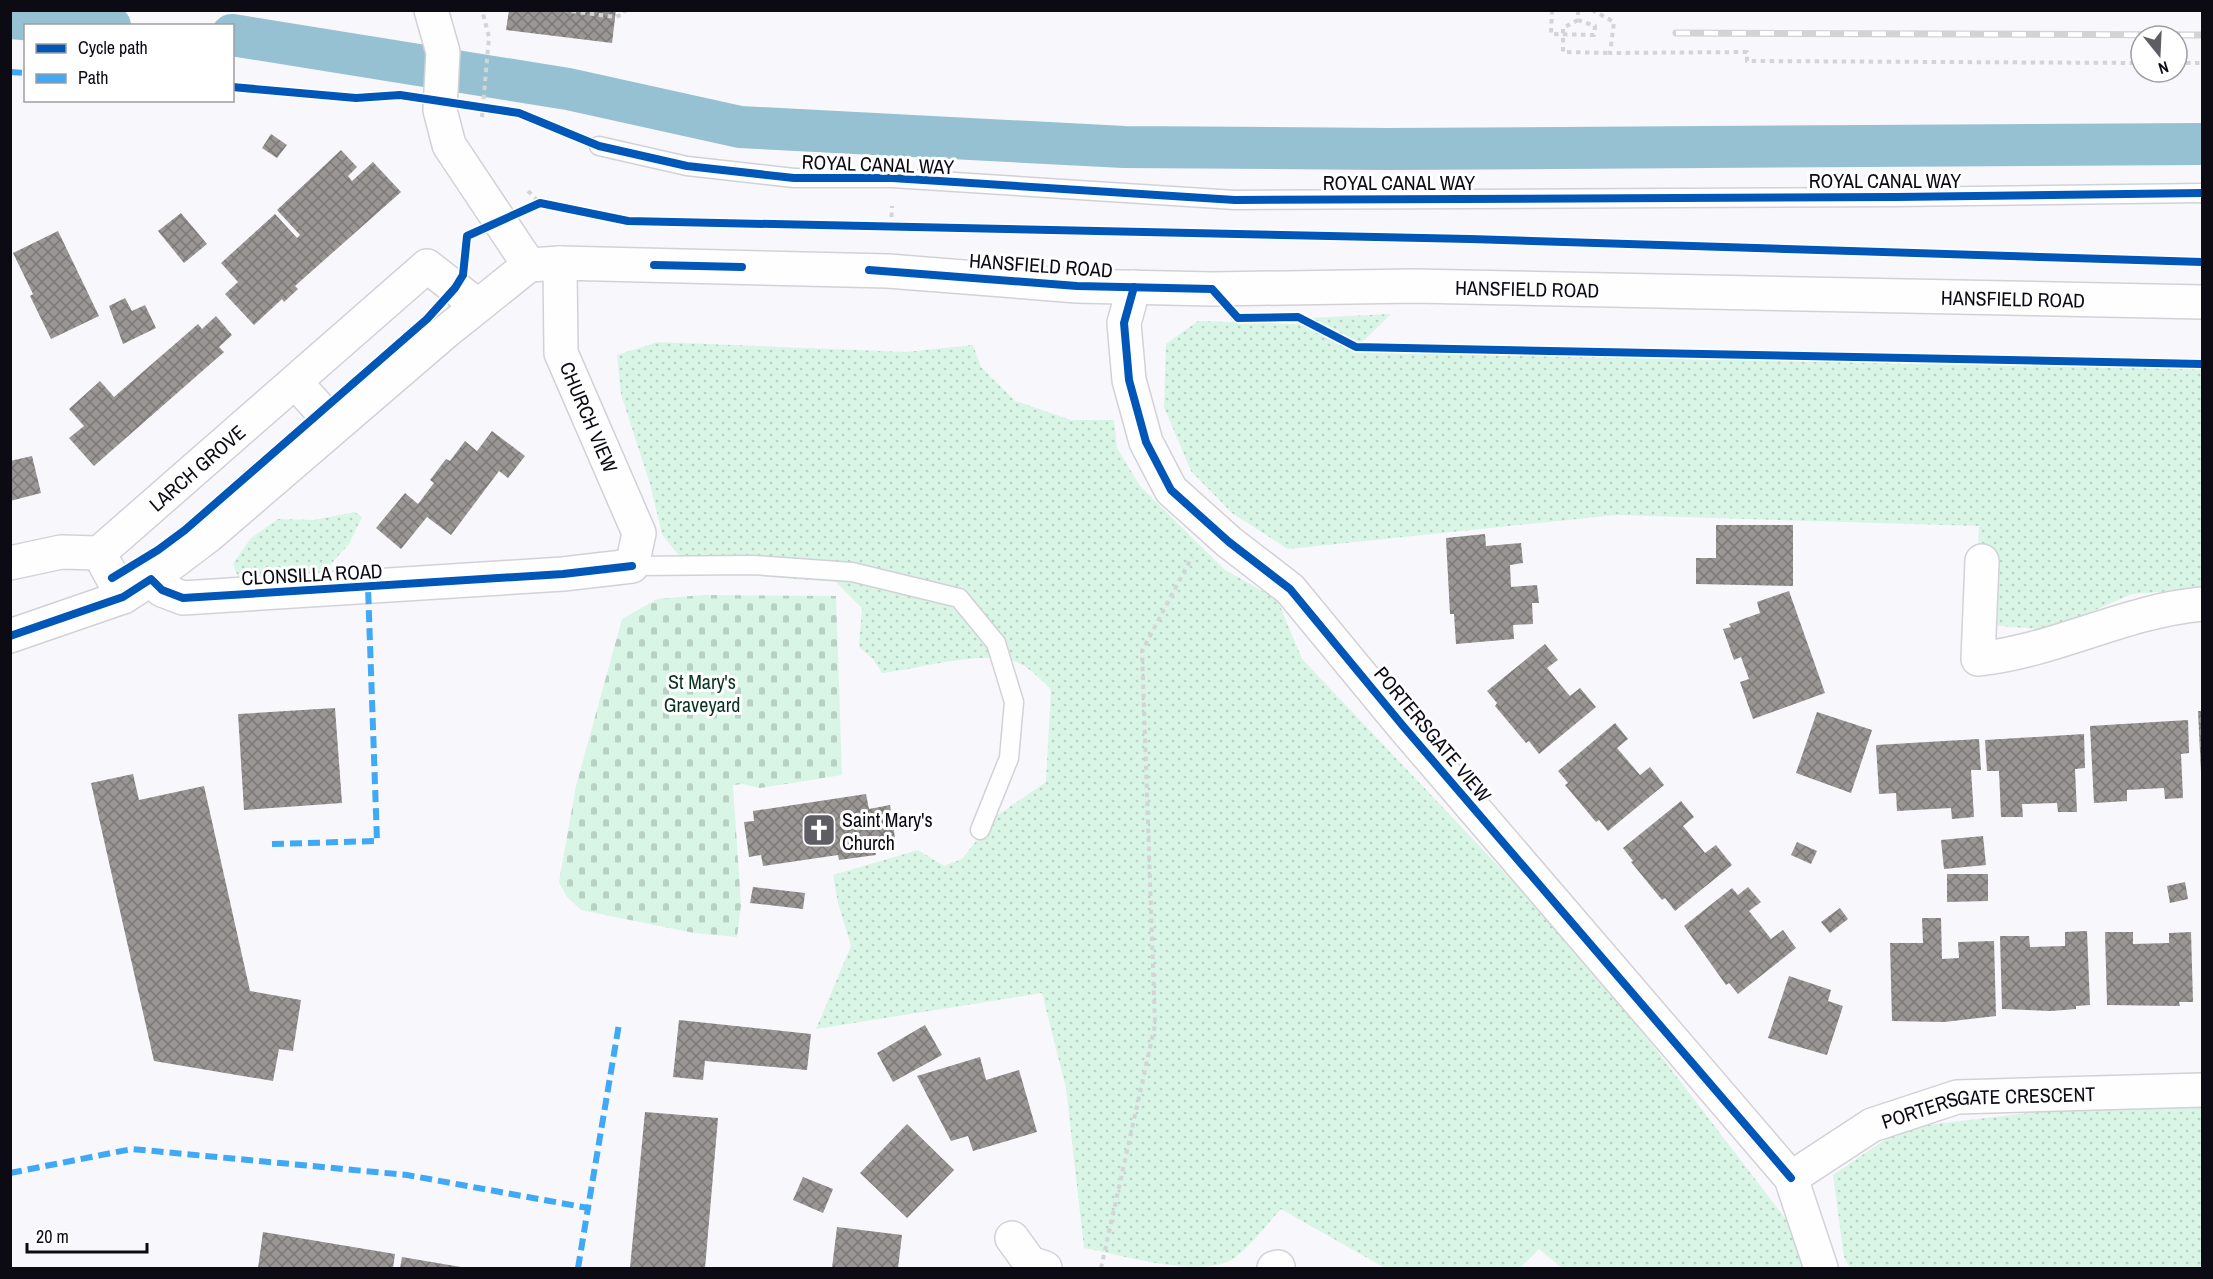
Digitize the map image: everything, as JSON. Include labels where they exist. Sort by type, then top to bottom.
[{"type":"street","points":[[10,636],[123,597],[151,579],[208,536],[477,305],[545,264],[499,220],[449,145],[440,110],[443,52],[436,23]]},
{"type":"street","name":"HANSFIELD ROAD","points":[[545,264],[888,271],[1077,286],[1212,289],[1414,286],[2202,302]]},
{"type":"street","name":"CHURCH VIEW","points":[[545,264],[561,352],[639,533],[632,566]]},
{"type":"street","name":"LARCH GROVE","points":[[99,553],[427,266],[477,305]]},
{"type":"street","name":"PORTERSGATE VIEW","points":[[1134,287],[1124,323],[1129,380],[1146,442],[1171,490],[1210,525],[1290,589],[1403,726],[1791,1179],[1821,1269]]},
{"type":"street","points":[[296,383],[335,426]]},
{"type":"street","points":[[10,563],[61,552],[99,553],[123,597]]},
{"type":"street","points":[[1982,561],[1978,659],[2006,656],[2099,626],[2173,606],[2202,604]]},
{"type":"street","name":"CLONSILLA ROAD","points":[[151,579],[162,591],[183,598],[563,574],[632,566]]},
{"type":"street","name":"PORTERSGATE CRESCENT","points":[[1791,1179],[1872,1125],[1957,1096],[2202,1090]]},
{"type":"street","points":[[1012,1238],[1030,1263],[1045,1269]]},
{"type":"lane","name":"ROYAL CANAL WAY","points":[[599,146],[687,166],[794,178],[892,178],[1236,200],[2202,193]]},
{"type":"lane","points":[[632,566],[753,565],[852,572],[959,598],[996,643],[1014,702],[1009,758],[980,830]]},
{"type":"path","points":[[482,10],[489,37],[482,123]]},
{"type":"path","points":[[563,10],[615,17],[624,14],[625,10]]},
{"type":"path","points":[[1552,10],[1551,34],[1581,34],[1594,35],[1595,26],[1578,20],[1563,28],[1563,52],[1747,52],[1748,61],[2129,63]]},
{"type":"path","points":[[1578,10],[1578,20]]},
{"type":"path","points":[[1592,10],[1614,22],[1610,53]]},
{"type":"path","points":[[499,220],[540,203],[550,205]]},
{"type":"path","points":[[880,226],[891,222],[903,227]]},
{"type":"path","points":[[888,271],[891,222]]},
{"type":"path","points":[[1101,1269],[1155,1025],[1142,651],[1210,525]]},
{"type":"green space","points":[[1391,314],[1357,347],[2202,364],[2202,589],[2132,594],[2049,630],[1989,625],[1977,576],[1979,526],[1616,515],[1288,549],[1232,513],[1191,471],[1164,407],[1166,344],[1198,321],[1295,324],[1307,318]]},
{"type":"green space","points":[[658,342],[906,352],[973,345],[981,367],[1015,401],[1071,420],[1114,420],[1117,448],[1140,486],[1225,570],[1277,599],[1302,659],[1556,927],[1647,1038],[1795,1231],[1807,1268],[1562,1268],[1539,1249],[1520,1268],[1385,1268],[1281,1209],[1239,1254],[1219,1265],[1201,1267],[1160,1264],[1084,1248],[1066,1088],[1042,993],[816,1029],[851,946],[838,903],[833,875],[918,850],[944,866],[962,859],[995,817],[1046,782],[1051,689],[1023,665],[1005,659],[952,661],[882,673],[873,659],[859,647],[862,608],[836,582],[691,571],[662,534],[650,484],[621,394],[617,355]]},
{"type":"green space","points":[[355,512],[362,517],[349,544],[318,578],[267,582],[238,577],[233,564],[251,538],[278,519],[314,520]]},
{"type":"green space","name":"St Mary's Graveyard","points":[[702,595],[836,596],[842,775],[760,788],[742,784],[733,785],[741,905],[737,937],[694,933],[581,910],[567,897],[559,882],[576,786],[622,619],[657,599]]},
{"type":"green space","points":[[2202,1106],[2202,1268],[1850,1268],[1844,1257],[1833,1175],[1902,1128],[2078,1107]]},
{"type":"building","points":[[509,10],[616,10],[612,43],[506,30]]},
{"type":"building","points":[[271,134],[287,145],[277,158],[262,148]]},
{"type":"building","points":[[341,150],[357,167],[348,176],[352,181],[373,162],[401,192],[295,286],[298,289],[284,302],[282,299],[254,325],[225,294],[238,282],[221,263],[275,214],[297,238],[300,235],[277,210]]},
{"type":"building","points":[[181,213],[207,244],[184,263],[158,231]]},
{"type":"building","points":[[58,231],[99,316],[51,339],[30,296],[33,294],[13,253]]},
{"type":"building","points":[[125,298],[132,311],[145,305],[156,328],[123,344],[109,306]]},
{"type":"building","points":[[216,316],[232,335],[219,347],[224,352],[94,466],[69,438],[84,426],[69,409],[100,381],[114,397],[198,324],[202,329]]},
{"type":"building","points":[[492,431],[525,456],[508,478],[499,471],[451,535],[427,517],[401,549],[376,528],[405,493],[418,504],[434,483],[430,480],[446,459],[450,461],[465,441],[477,451]]},
{"type":"building","points":[[32,456],[41,493],[10,501],[10,461]]},
{"type":"building","points":[[1716,525],[1793,525],[1793,586],[1696,584],[1696,558],[1716,558]]},
{"type":"building","points":[[1485,534],[1486,546],[1521,543],[1523,563],[1510,565],[1511,587],[1537,585],[1539,603],[1532,603],[1533,624],[1513,625],[1514,639],[1456,644],[1454,614],[1450,614],[1446,538]]},
{"type":"building","points":[[1789,591],[1825,693],[1753,719],[1740,682],[1749,679],[1741,657],[1734,660],[1723,629],[1731,627],[1729,624],[1760,613],[1757,602]]},
{"type":"building","points":[[1545,644],[1558,660],[1547,668],[1559,683],[1570,696],[1580,688],[1596,707],[1539,754],[1529,741],[1526,743],[1495,706],[1497,703],[1487,691]]},
{"type":"building","points":[[335,708],[342,803],[244,810],[238,714]]},
{"type":"building","points":[[2198,711],[2202,711],[2202,772],[2201,772]]},
{"type":"building","points":[[1817,712],[1872,730],[1851,793],[1796,773]]},
{"type":"building","points":[[2188,720],[2189,753],[2181,754],[2183,798],[2165,799],[2164,788],[2127,790],[2127,801],[2094,803],[2090,726]]},
{"type":"building","points":[[1615,723],[1628,739],[1617,748],[1640,775],[1650,767],[1664,785],[1608,831],[1599,820],[1596,822],[1565,785],[1568,783],[1558,771]]},
{"type":"building","points":[[2084,734],[2085,768],[2075,769],[2077,812],[2058,812],[2057,803],[2022,804],[2023,817],[2001,817],[1999,771],[1987,771],[1985,740]]},
{"type":"building","points":[[1979,739],[1981,770],[1971,770],[1974,817],[1952,819],[1951,808],[1897,811],[1896,793],[1879,794],[1876,745]]},
{"type":"building","points":[[133,774],[139,800],[204,786],[250,991],[301,1000],[293,1051],[279,1049],[273,1081],[154,1061],[91,783]]},
{"type":"building","name":"Saint Mary's Church","points":[[866,794],[869,809],[890,805],[895,838],[874,841],[876,855],[839,860],[838,855],[763,866],[761,855],[749,857],[744,822],[754,821],[753,811]]},
{"type":"building","points":[[1681,801],[1694,817],[1683,826],[1705,853],[1716,845],[1732,865],[1675,911],[1665,898],[1662,900],[1631,862],[1633,861],[1623,848]]},
{"type":"building","points":[[1983,836],[1986,865],[1944,869],[1941,840]]},
{"type":"building","points":[[1797,842],[1817,851],[1811,864],[1791,855]]},
{"type":"building","points":[[1947,874],[1988,874],[1988,901],[1947,902]]},
{"type":"building","points":[[2185,882],[2188,899],[2170,903],[2167,886]]},
{"type":"building","points":[[753,887],[805,893],[803,909],[750,903]]},
{"type":"building","points":[[1748,887],[1761,902],[1749,911],[1771,939],[1783,930],[1796,948],[1738,994],[1729,983],[1726,985],[1684,926],[1732,888],[1738,895]]},
{"type":"building","points":[[1840,908],[1848,919],[1830,933],[1821,922]]},
{"type":"building","points":[[1922,918],[1941,918],[1942,959],[1959,958],[1958,942],[1994,941],[1996,1016],[1944,1022],[1892,1021],[1890,943],[1923,943]]},
{"type":"building","points":[[2087,931],[2090,1005],[2076,1006],[2076,1009],[2051,1011],[2002,1009],[2000,936],[2029,936],[2030,947],[2065,946],[2065,932]]},
{"type":"building","points":[[2105,932],[2133,932],[2133,944],[2169,943],[2169,933],[2191,932],[2193,1002],[2179,1002],[2180,1006],[2107,1005]]},
{"type":"building","points":[[1789,976],[1831,990],[1828,1001],[1843,1006],[1827,1055],[1768,1038]]},
{"type":"building","points":[[679,1020],[811,1034],[807,1070],[705,1061],[703,1080],[673,1077]]},
{"type":"building","points":[[925,1025],[942,1055],[893,1082],[877,1053]]},
{"type":"building","points":[[980,1057],[986,1080],[1019,1070],[1037,1132],[973,1151],[968,1136],[951,1141],[917,1076]]},
{"type":"building","points":[[645,1112],[718,1118],[705,1268],[630,1268]]},
{"type":"building","points":[[907,1124],[954,1170],[907,1218],[860,1173]]},
{"type":"building","points":[[803,1177],[833,1189],[823,1213],[793,1200]]},
{"type":"building","points":[[837,1227],[902,1235],[898,1268],[832,1268]]},
{"type":"building","points":[[263,1232],[395,1254],[393,1268],[258,1268]]},
{"type":"building","points":[[402,1257],[461,1267],[400,1268]]},
{"type":"waterway","points":[[10,18],[85,24]]},
{"type":"waterway","points":[[234,35],[568,89],[740,127],[1124,147],[1388,149],[2202,144]]},
{"type":"railway","points":[[1676,33],[2202,35]]},
{"type":"marked path","points":[[10,72],[24,73]]},
{"type":"marked path","points":[[272,844],[377,841],[368,587]]},
{"type":"marked path","points":[[10,1173],[132,1149],[407,1175],[588,1208],[619,1024]]},
{"type":"marked path","points":[[578,1268],[588,1208]]},
{"type":"cycle path","points":[[234,87],[356,98],[400,95],[519,113],[599,146],[687,166],[794,178],[892,178],[1235,200],[2202,193]]},
{"type":"cycle path","points":[[112,578],[158,550],[185,530],[427,319],[455,288],[463,275],[467,236],[540,203],[628,221],[1470,239],[2202,262]]},
{"type":"cycle path","points":[[654,265],[742,267]]},
{"type":"cycle path","points":[[869,270],[1077,286],[1212,289],[1238,318],[1298,317],[1356,347],[2202,364]]},
{"type":"cycle path","points":[[1134,287],[1124,323],[1129,380],[1146,442],[1171,490],[1229,542],[1290,589],[1403,726],[1791,1178]]},
{"type":"cycle path","points":[[10,636],[123,597],[151,579],[162,590],[183,598],[563,574],[632,566]]},
{"type":"place","name":"Saint Mary's Church","points":[[819,830]]}]
